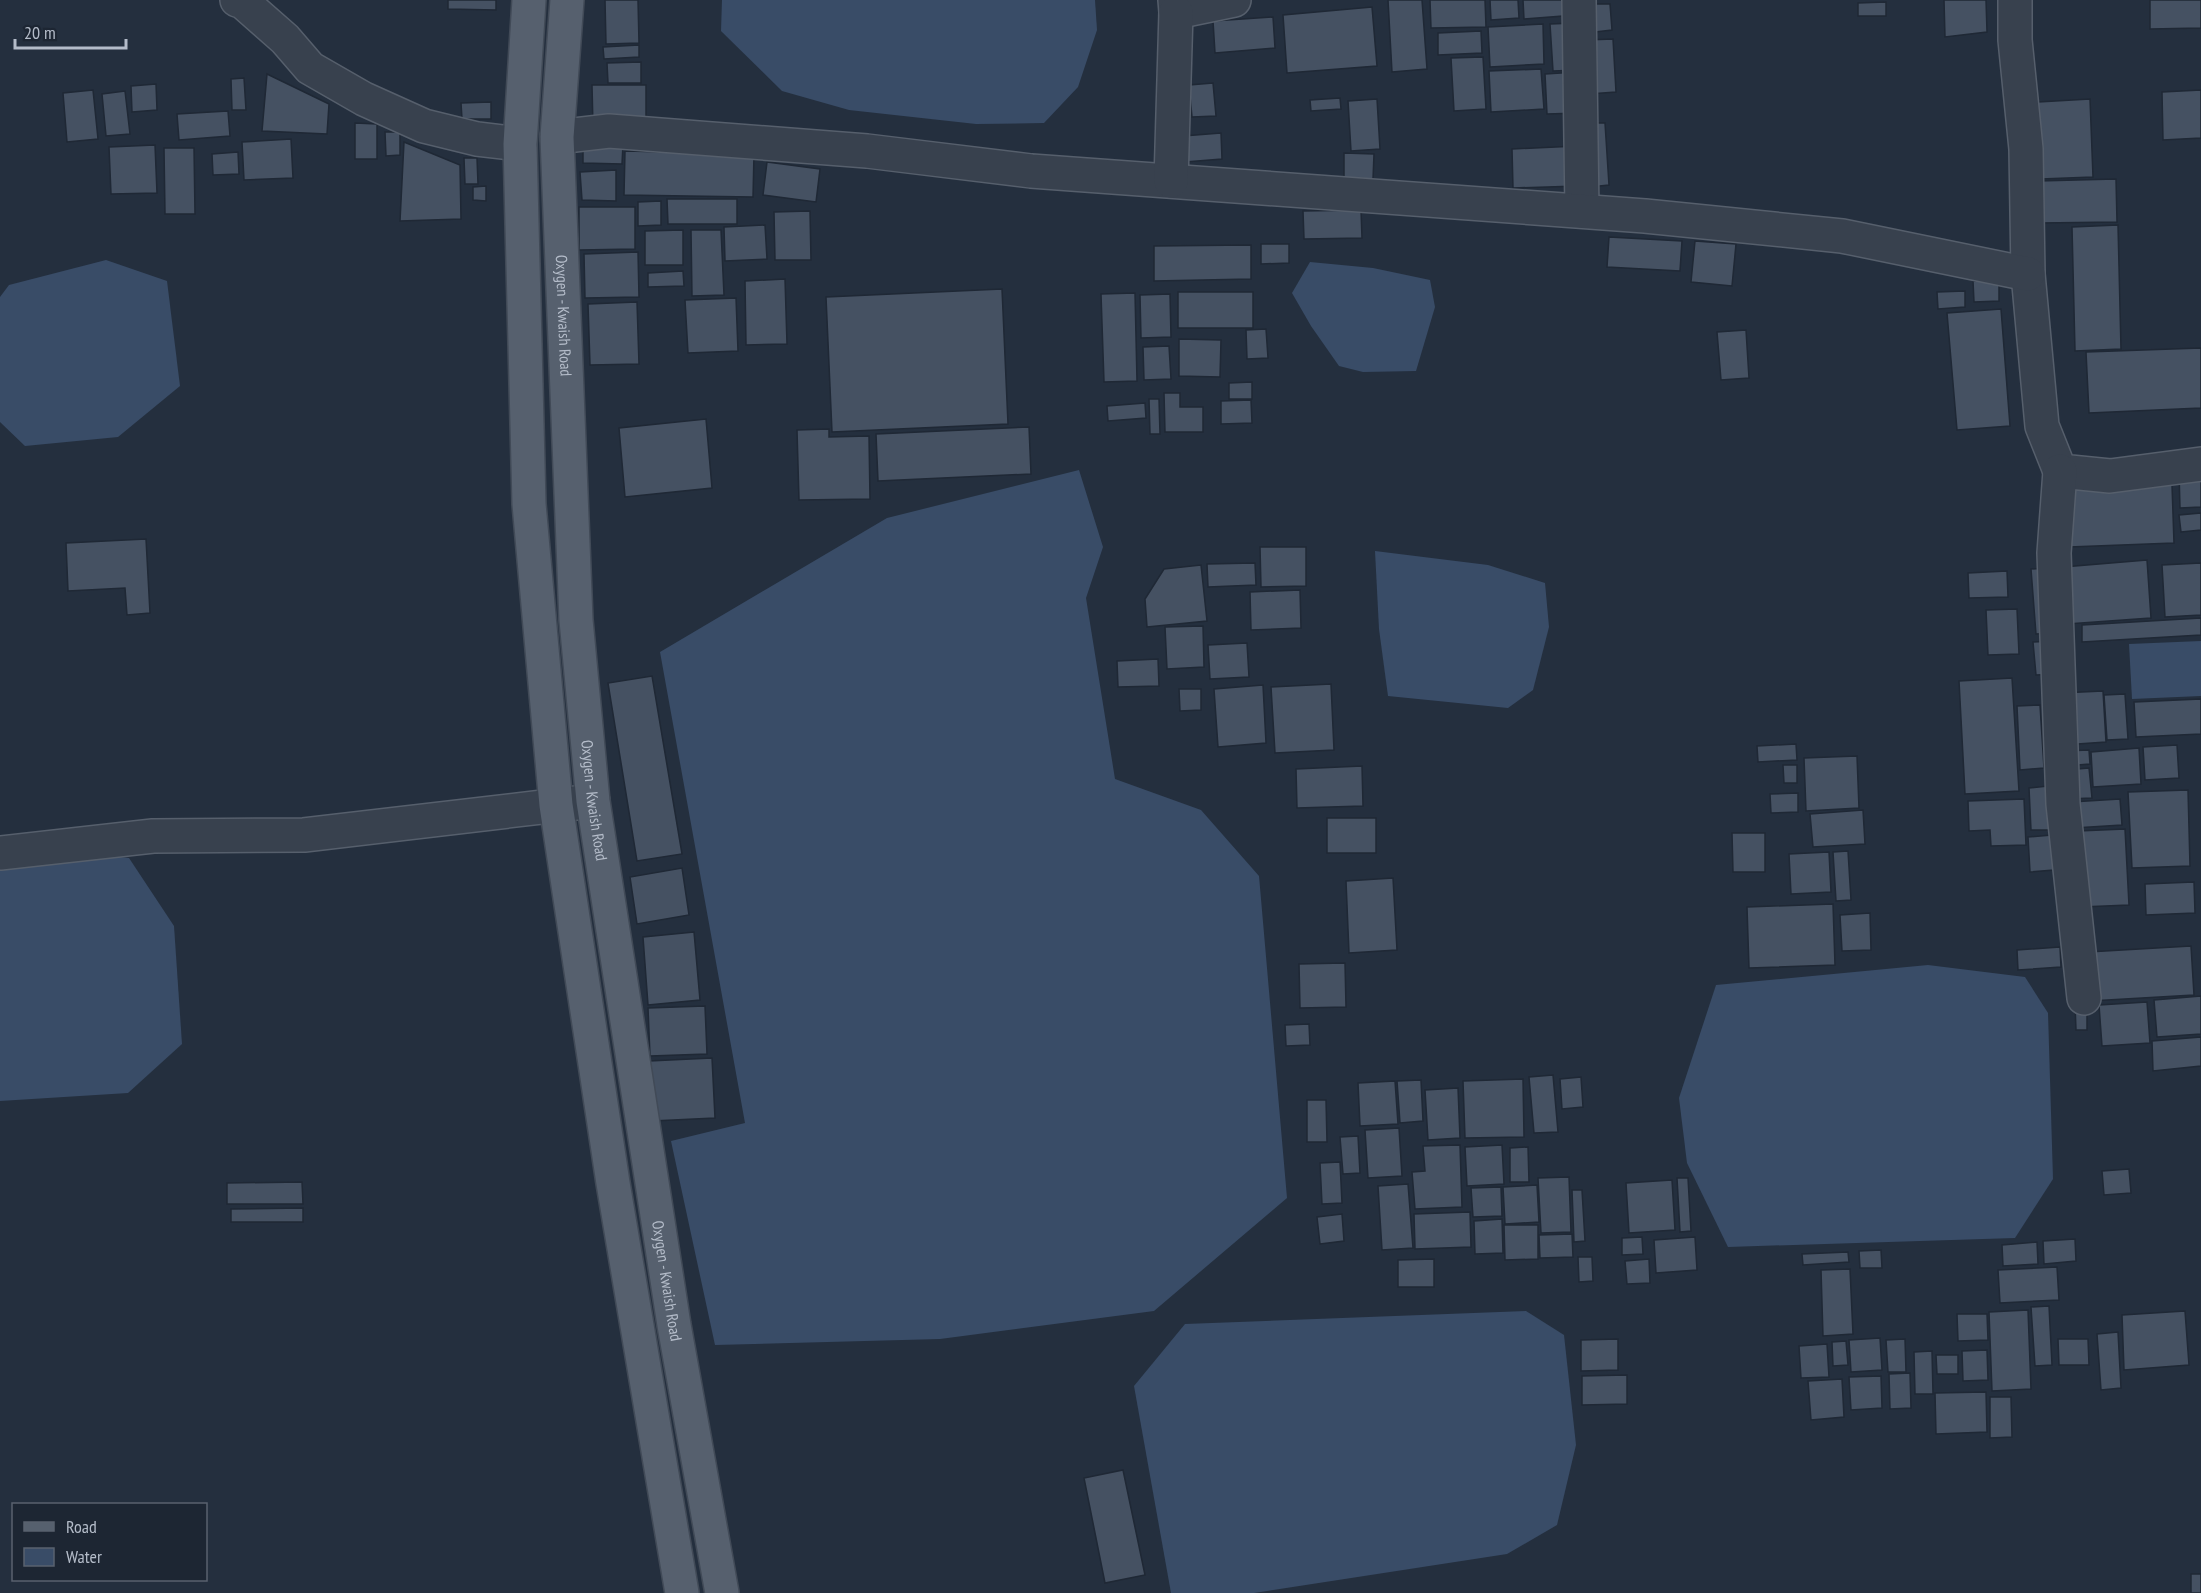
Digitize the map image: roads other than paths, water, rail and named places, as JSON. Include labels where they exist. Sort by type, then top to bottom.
[{"type":"main road","points":[[529,0],[520,144],[529,504],[556,805],[613,1183],[682,1593]]},
{"type":"main road","name":"Oxygen - Kwaish Road","points":[[567,0],[557,137],[576,620],[593,801],[674,1325],[722,1593]]},
{"type":"street","points":[[237,0],[243,2],[285,39],[310,68],[387,110],[424,126],[443,131],[477,139],[520,144]]},
{"type":"street","points":[[1171,181],[1175,6],[1234,0]]},
{"type":"street","points":[[1579,0],[1582,212]]},
{"type":"street","points":[[2015,0],[2015,40],[2026,148],[2028,274],[2042,426],[2060,471],[2054,553],[2062,782],[2084,998]]},
{"type":"street","points":[[557,137],[609,131],[867,151],[1031,171],[1251,185],[1692,220],[1842,236],[2028,274]]},
{"type":"street","points":[[2060,471],[2110,476],[2201,464]]},
{"type":"street","points":[[0,853],[153,836],[304,835],[593,801]]},
{"type":"water","points":[[722,0],[1095,0],[1097,30],[1078,87],[1044,123],[976,124],[849,110],[782,91],[721,31]]},
{"type":"water","points":[[106,260],[167,281],[180,386],[118,437],[25,446],[0,422],[0,297],[9,285]]},
{"type":"water","points":[[1310,262],[1373,268],[1430,280],[1435,307],[1416,371],[1363,372],[1339,366],[1311,326],[1292,293]]},
{"type":"water","points":[[1079,470],[1103,547],[1086,598],[1115,779],[1201,810],[1259,876],[1287,1198],[1154,1311],[940,1339],[715,1345],[671,1141],[745,1123],[660,652],[887,518]]},
{"type":"water","points":[[1375,551],[1488,565],[1545,583],[1549,627],[1533,690],[1508,708],[1388,696],[1379,629]]},
{"type":"water","points":[[2201,641],[2201,696],[2132,699],[2129,644]]},
{"type":"water","points":[[41,849],[129,858],[174,926],[182,1044],[128,1093],[0,1101],[0,858]]},
{"type":"water","points":[[1928,965],[2025,977],[2048,1013],[2053,1179],[2015,1238],[1728,1247],[1687,1163],[1679,1098],[1716,985]]},
{"type":"water","points":[[1526,1311],[1564,1335],[1576,1445],[1557,1525],[1507,1554],[1254,1593],[1171,1593],[1134,1386],[1185,1324]]}]
